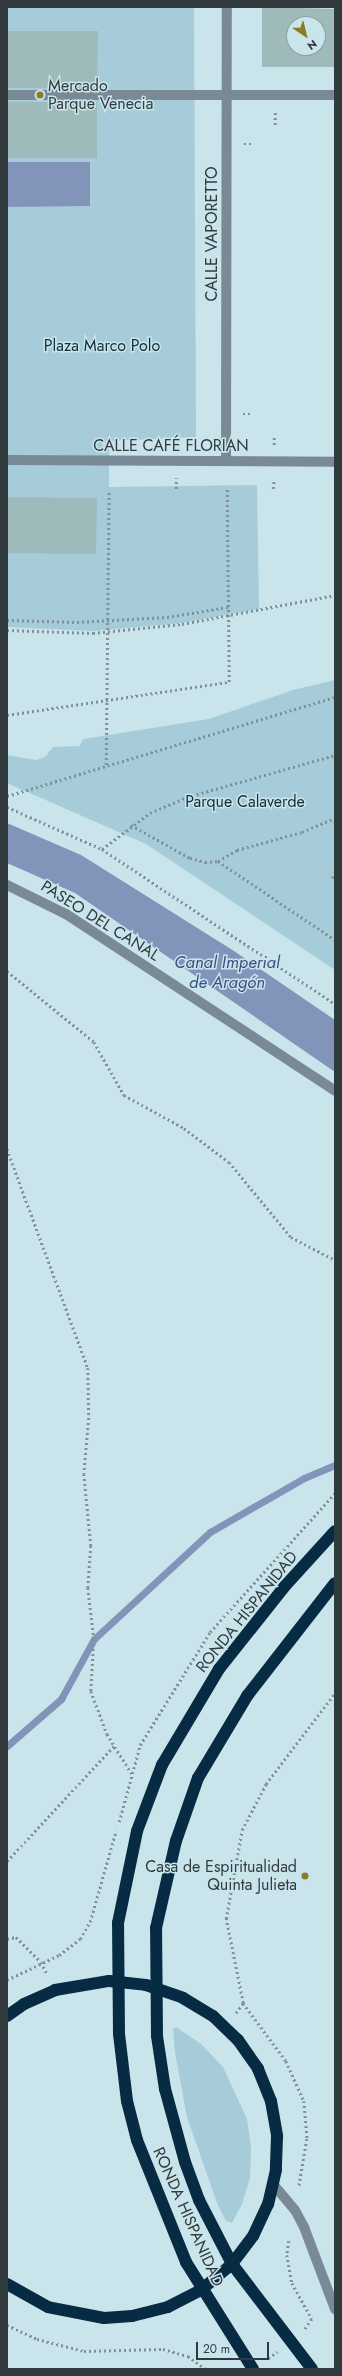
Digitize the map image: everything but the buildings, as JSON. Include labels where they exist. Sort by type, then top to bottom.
[{"type":"highway","name":"RONDA HISPANIDAD","points":[[252,2369],[201,2290],[149,2177],[137,2140],[120,2040],[118,1923],[137,1830],[162,1765],[219,1668],[285,1586],[335,1532]]},
{"type":"highway","name":"RONDA HISPANIDAD","points":[[312,2369],[232,2264],[199,2200],[174,2127],[157,2036],[156,1928],[176,1841],[198,1778],[247,1696],[335,1583]]},
{"type":"highway","points":[[7,2016],[24,2004],[55,1990],[118,1981],[156,1988],[183,1998],[224,2027],[258,2069],[271,2101],[277,2136],[273,2184],[268,2204],[253,2236],[232,2264],[201,2290],[168,2307],[132,2316],[104,2318],[48,2307],[7,2284]]},
{"type":"street","name":"CALLE VAPORETTO","points":[[226,461],[228,7]]},
{"type":"street","points":[[7,95],[228,93],[335,95]]},
{"type":"street","name":"CALLE CAFÉ FLORIAN","points":[[7,460],[335,462]]},
{"type":"street","name":"PASEO DEL CANAL","points":[[7,885],[66,914],[335,1092]]},
{"type":"street","points":[[273,2184],[295,2210],[304,2227],[335,2309]]},
{"type":"path","points":[[7,715],[229,682],[227,489]]},
{"type":"path","points":[[106,765],[109,490]]},
{"type":"path","points":[[7,630],[107,632],[229,617],[335,594]]},
{"type":"path","points":[[7,620],[108,620],[167,617],[228,607]]},
{"type":"path","points":[[7,796],[335,697]]},
{"type":"path","points":[[102,849],[131,825],[187,797],[335,755]]},
{"type":"path","points":[[7,807],[102,849],[335,1004]]},
{"type":"path","points":[[218,861],[237,850],[335,818]]},
{"type":"path","points":[[131,825],[190,858],[218,861],[335,940]]},
{"type":"path","points":[[332,878],[335,874]]},
{"type":"path","points":[[7,971],[94,1042],[124,1094],[184,1128],[229,1162],[291,1237],[335,1260]]},
{"type":"path","points":[[7,1150],[88,1368],[89,1418],[84,1474],[91,1546],[88,1588],[94,1639],[91,1691],[114,1746],[132,1774]]},
{"type":"path","points":[[224,2027],[243,2003],[226,1919],[242,1830],[266,1784],[335,1693]]},
{"type":"path","points":[[7,1861],[114,1746]]},
{"type":"path","points":[[7,1938],[16,1937],[41,1962],[55,1990]]},
{"type":"path","points":[[7,2325],[37,2339],[84,2351],[163,2349],[188,2356],[206,2369]]},
{"type":"green space","name":"Plaza Marco Polo","points":[[7,7],[194,7],[196,437],[109,441],[109,487],[257,485],[259,609],[182,623],[94,631],[7,627]]},
{"type":"green space","name":"Parque Calaverde","points":[[335,680],[335,970],[146,844],[7,783],[7,755],[36,760],[45,757],[53,747],[80,746],[83,739],[209,719],[293,690]]},
{"type":"green space","points":[[176,2027],[201,2044],[223,2067],[247,2119],[251,2147],[250,2178],[242,2204],[232,2223],[226,2221],[217,2203],[187,2117],[175,2053],[173,2029]]},
{"type":"water","points":[[7,162],[90,162],[90,206],[7,207]]},
{"type":"water","name":"Canal Imperial de Aragón","points":[[7,823],[81,855],[234,951],[335,1020],[335,1072],[75,893],[7,863]]},
{"type":"waterway","points":[[7,1746],[61,1699],[94,1639],[210,1532],[304,1478],[335,1465]]},
{"type":"place","name":"Mercado Parque Venecia","points":[[40,95]]},
{"type":"place","name":"Casa de Espiritualidad Quinta Julieta","points":[[305,1876]]}]
